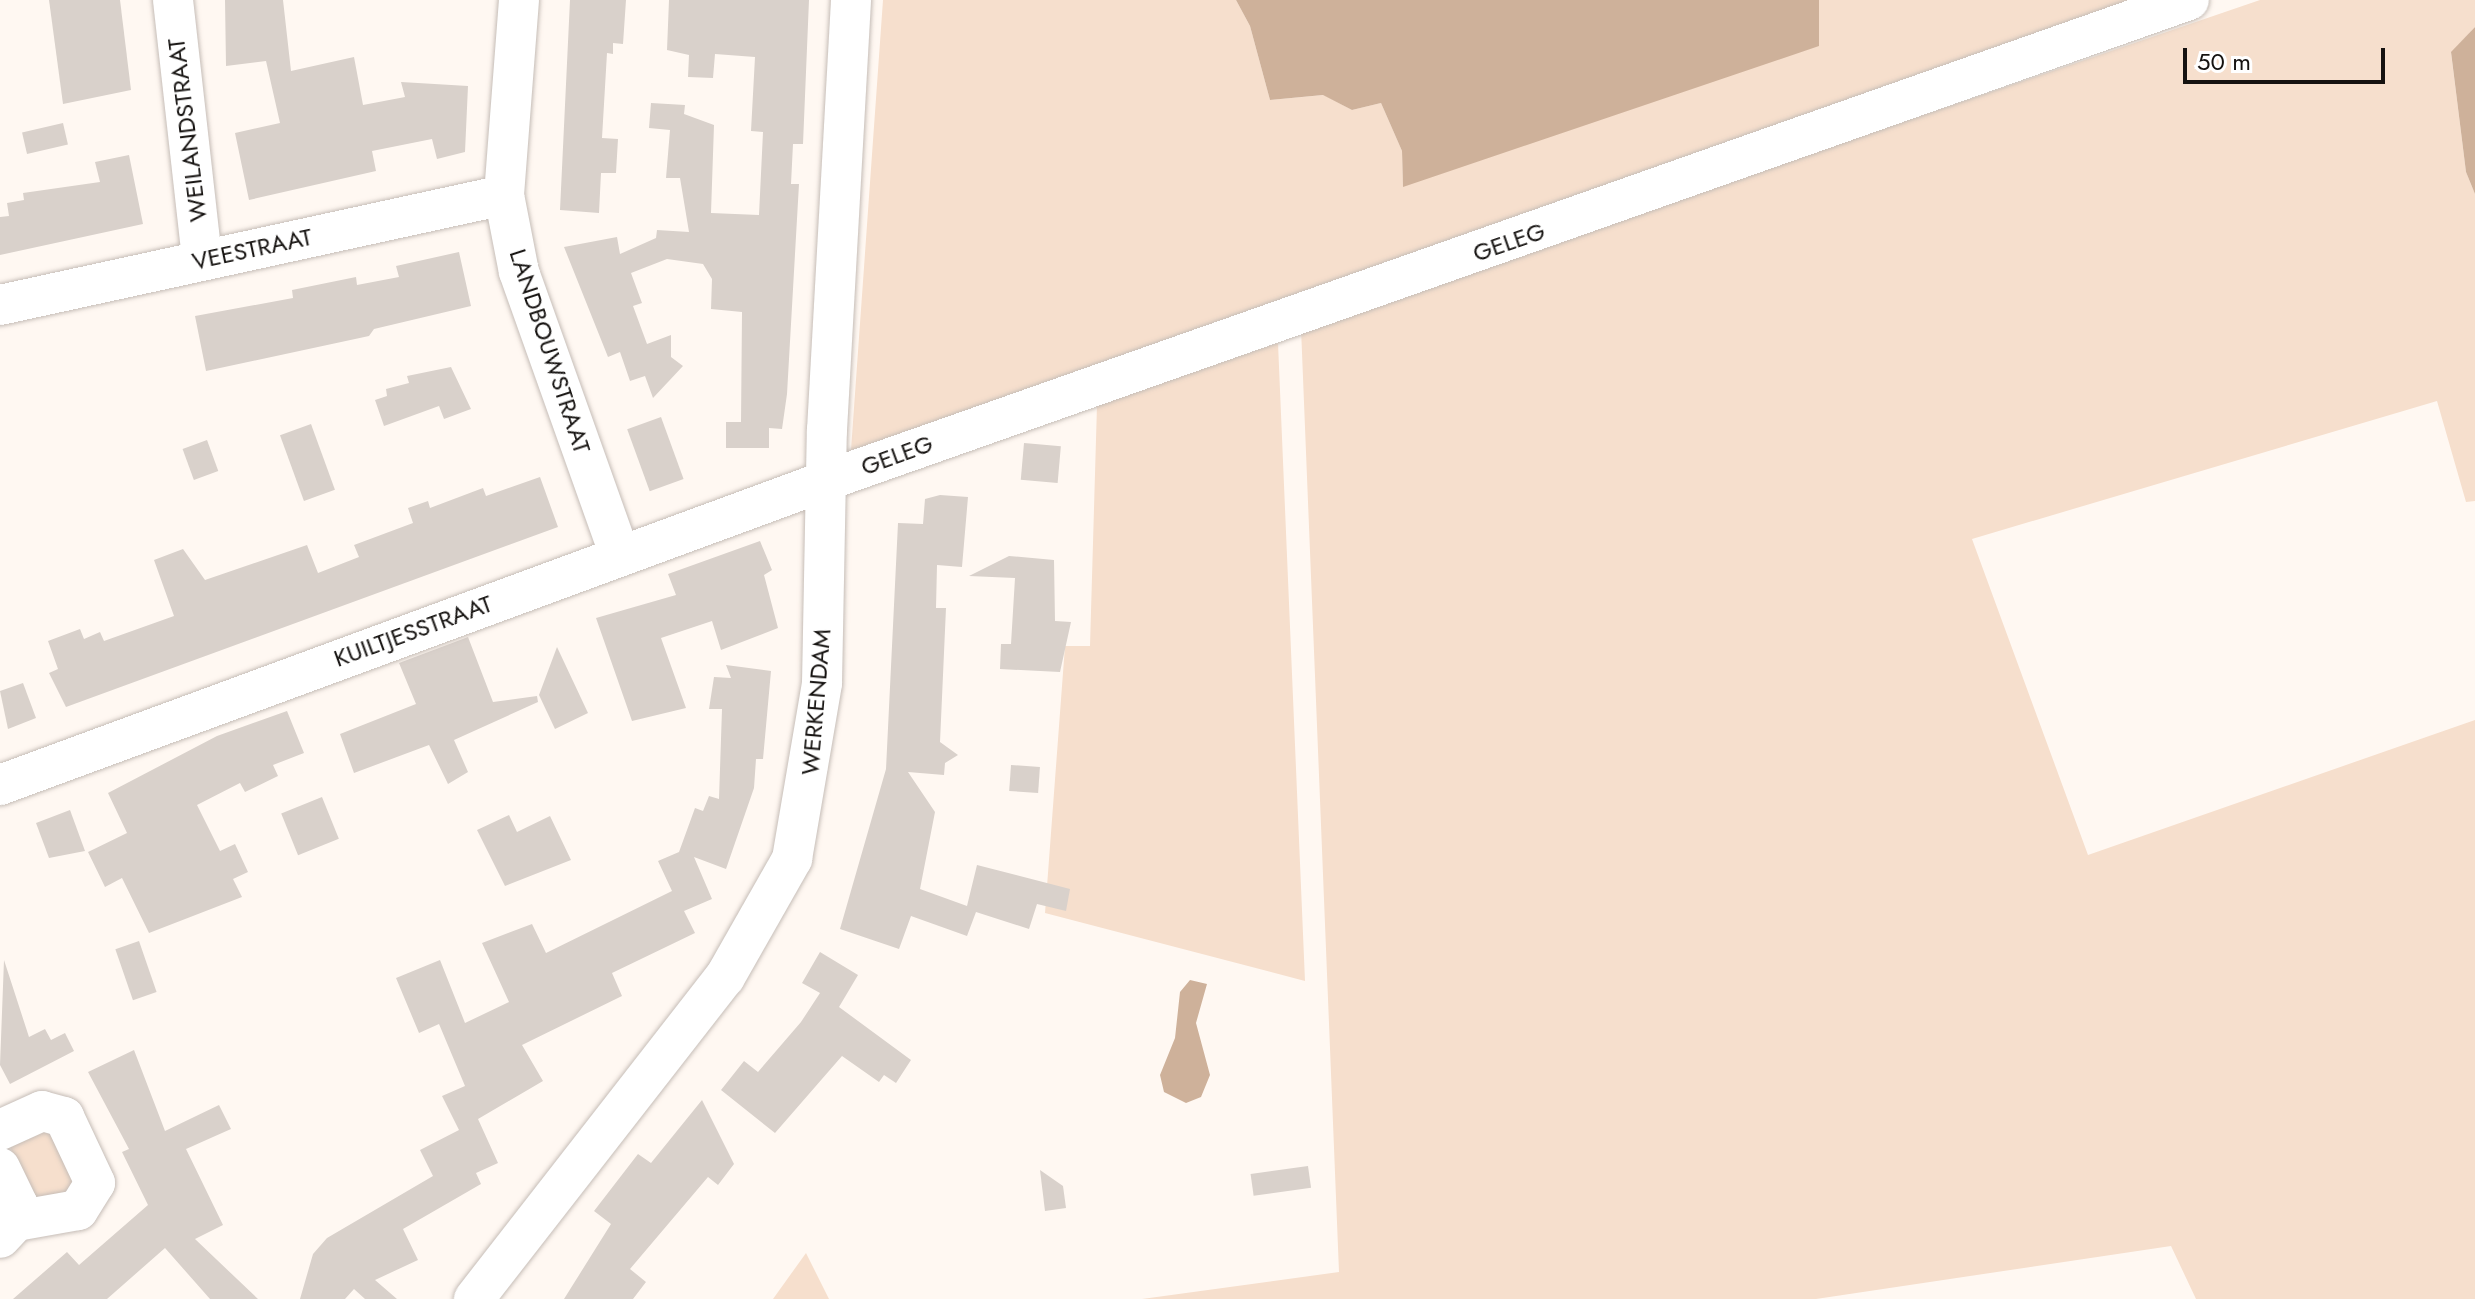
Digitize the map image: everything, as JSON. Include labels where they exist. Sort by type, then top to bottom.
[{"type":"street","name":"WEILANDSTRAAT","points":[[173,0],[202,259]]},
{"type":"street","name":"LANDBOUWSTRAAT","points":[[519,0],[504,195],[519,272],[620,555]]},
{"type":"street","name":"WERKENDAM","points":[[474,1299],[725,977],[792,859],[822,683],[828,480],[851,0]]},
{"type":"street","name":"GELEG","points":[[828,480],[2189,0]]},
{"type":"street","name":"VEESTRAAT","points":[[0,305],[504,195]]},
{"type":"street","name":"KUILTJESSTRAAT","points":[[0,785],[828,480]]},
{"type":"street","points":[[0,1130],[42,1111],[64,1117],[95,1183],[78,1210],[8,1230]]},
{"type":"street","points":[[0,1168],[18,1205],[8,1230]]},
{"type":"shaded area","points":[[883,0],[1236,0],[1250,26],[1270,100],[1324,95],[1352,110],[1381,103],[1402,151],[1403,186],[1819,45],[1819,0],[2147,0],[1123,369],[851,450]]},
{"type":"shaded area","points":[[1236,0],[1819,0],[1819,46],[1403,187],[1402,151],[1381,103],[1352,110],[1323,95],[1270,100],[1250,26]]},
{"type":"shaded area","points":[[2260,0],[2475,0],[2475,27],[2451,53],[2466,172],[2475,194],[2475,501],[2466,502],[2437,401],[1972,539],[2088,855],[2475,720],[2475,1299],[2196,1299],[2171,1246],[1816,1299],[1142,1299],[1339,1272],[1301,328]]},
{"type":"shaded area","points":[[2475,27],[2475,194],[2466,172],[2451,52]]},
{"type":"shaded area","points":[[1278,343],[1305,981],[1045,913],[1065,646],[1090,646],[1097,405]]},
{"type":"shaded area","points":[[1190,980],[1207,984],[1196,1023],[1210,1075],[1201,1097],[1186,1103],[1164,1092],[1160,1075],[1175,1038],[1180,992]]},
{"type":"shaded area","points":[[45,1118],[84,1196],[31,1205],[8,1140]]},
{"type":"shaded area","points":[[806,1253],[829,1299],[773,1299]]},
{"type":"building","points":[[49,0],[120,0],[131,90],[63,104]]},
{"type":"building","points":[[225,0],[283,0],[291,71],[354,57],[363,105],[405,97],[401,82],[468,86],[465,152],[437,159],[432,139],[372,151],[376,171],[249,200],[235,133],[280,123],[266,61],[226,66]]},
{"type":"building","points":[[570,0],[626,0],[623,44],[613,43],[613,54],[607,53],[602,138],[618,139],[616,173],[601,173],[599,213],[560,210]]},
{"type":"building","points":[[669,0],[809,0],[803,144],[793,144],[791,184],[799,184],[787,394],[782,429],[769,428],[769,448],[726,448],[726,422],[741,422],[742,312],[711,309],[712,279],[703,264],[667,259],[631,273],[642,303],[633,306],[647,344],[671,335],[671,357],[683,366],[653,398],[645,376],[630,381],[620,352],[608,357],[564,247],[617,237],[620,254],[656,238],[657,230],[689,232],[680,178],[666,178],[670,130],[649,128],[651,103],[685,105],[684,114],[714,125],[711,213],[759,215],[763,132],[751,131],[755,57],[715,54],[713,78],[688,77],[689,55],[667,50]]},
{"type":"building","points":[[63,123],[68,144],[27,154],[22,132]]},
{"type":"building","points":[[129,155],[143,224],[0,255],[0,217],[9,216],[7,203],[24,200],[23,193],[100,182],[95,162]]},
{"type":"building","points":[[459,252],[471,306],[374,329],[369,336],[206,371],[195,316],[293,298],[292,290],[356,277],[357,285],[399,277],[396,266]]},
{"type":"building","points":[[451,367],[471,409],[444,419],[439,406],[384,426],[375,400],[387,396],[386,389],[409,383],[407,376]]},
{"type":"building","points":[[661,417],[684,479],[650,491],[627,429]]},
{"type":"building","points":[[311,424],[335,490],[304,501],[280,435]]},
{"type":"building","points":[[207,440],[218,471],[194,480],[183,449]]},
{"type":"building","points":[[1024,443],[1061,446],[1058,483],[1021,480]]},
{"type":"building","points":[[540,477],[558,527],[66,707],[49,673],[58,669],[48,641],[80,629],[84,639],[100,632],[104,641],[174,616],[154,560],[183,549],[205,580],[307,545],[318,573],[359,557],[354,545],[413,523],[408,508],[428,501],[430,508],[483,488],[486,496]]},
{"type":"building","points":[[940,495],[968,497],[962,567],[937,565],[936,608],[946,608],[940,742],[958,755],[945,763],[944,775],[908,772],[935,812],[920,889],[967,906],[977,865],[1070,889],[1066,911],[1037,904],[1029,929],[976,912],[967,936],[911,916],[899,949],[840,929],[886,769],[898,523],[923,524],[925,499]]},
{"type":"building","points":[[760,541],[772,570],[764,575],[778,628],[721,650],[712,621],[661,638],[686,708],[632,721],[596,618],[676,595],[668,574]]},
{"type":"building","points":[[1009,556],[1054,560],[1055,621],[1071,622],[1060,672],[1000,669],[1001,644],[1011,644],[1015,578],[969,576]]},
{"type":"building","points":[[468,637],[493,702],[537,696],[538,702],[454,740],[468,772],[448,784],[429,745],[354,773],[340,734],[416,704],[399,663]]},
{"type":"building","points":[[557,647],[588,713],[555,729],[539,695]]},
{"type":"building","points":[[726,665],[771,671],[763,759],[756,759],[754,788],[726,869],[694,857],[712,899],[684,911],[695,933],[612,973],[622,996],[522,1045],[543,1081],[478,1119],[498,1163],[476,1173],[481,1184],[403,1229],[418,1260],[375,1280],[397,1299],[365,1299],[354,1289],[345,1299],[300,1299],[313,1254],[327,1238],[433,1176],[420,1150],[459,1130],[442,1096],[465,1086],[439,1024],[419,1033],[396,978],[440,960],[465,1023],[509,1002],[482,943],[532,924],[546,953],[672,891],[658,861],[679,852],[695,808],[703,811],[709,796],[719,799],[722,709],[709,709],[714,677],[731,678]]},
{"type":"building","points":[[23,683],[36,718],[8,729],[0,691]]},
{"type":"building","points":[[287,711],[304,753],[273,765],[278,776],[245,792],[240,783],[197,805],[220,851],[235,844],[248,872],[233,879],[242,897],[149,933],[122,878],[105,887],[88,852],[127,833],[108,793],[217,736]]},
{"type":"building","points":[[1011,765],[1040,767],[1038,793],[1009,791]]},
{"type":"building","points":[[322,797],[339,839],[298,855],[281,813]]},
{"type":"building","points":[[70,810],[85,851],[49,858],[36,823]]},
{"type":"building","points":[[509,815],[517,832],[550,816],[571,860],[505,886],[477,830]]},
{"type":"building","points":[[139,941],[157,992],[133,1000],[115,949]]},
{"type":"building","points":[[820,952],[858,975],[839,1007],[911,1060],[896,1083],[884,1075],[879,1082],[842,1056],[775,1133],[721,1090],[744,1061],[758,1072],[801,1022],[820,993],[802,983]]},
{"type":"building","points":[[4,960],[29,1037],[45,1029],[51,1040],[65,1033],[74,1051],[10,1084],[0,1065]]},
{"type":"building","points":[[134,1050],[165,1131],[219,1105],[231,1129],[186,1149],[223,1225],[195,1239],[258,1299],[210,1299],[165,1248],[107,1299],[13,1299],[67,1252],[79,1265],[148,1205],[122,1152],[129,1149],[88,1072]]},
{"type":"building","points":[[702,1100],[734,1164],[718,1185],[708,1177],[630,1269],[646,1282],[633,1299],[564,1299],[611,1224],[594,1211],[638,1154],[651,1163]]},
{"type":"building","points":[[1308,1166],[1311,1188],[1254,1196],[1251,1174]]},
{"type":"building","points":[[1040,1170],[1063,1186],[1066,1208],[1045,1211]]}]
